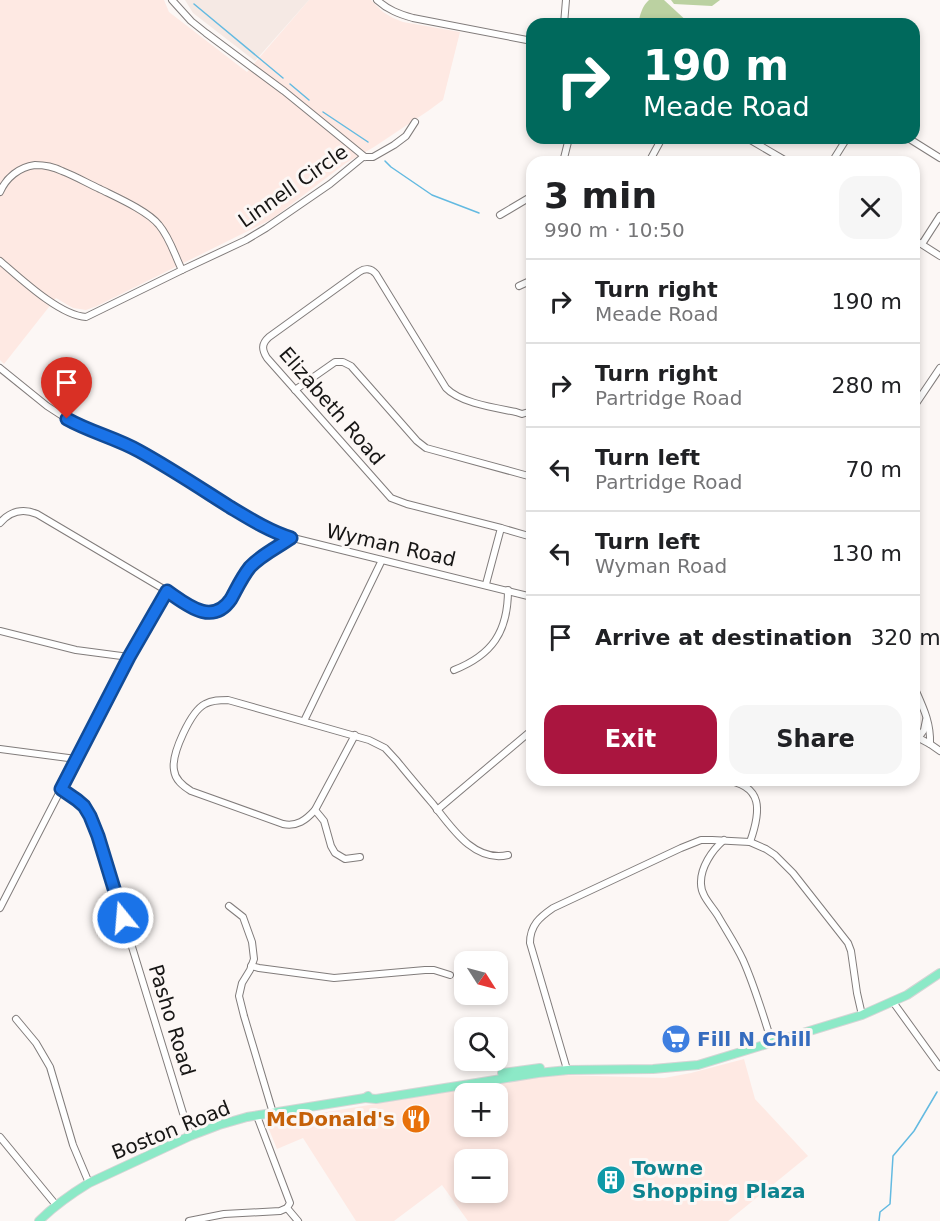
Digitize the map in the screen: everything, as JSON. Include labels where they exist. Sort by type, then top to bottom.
[{"type":"main road","name":"Boston Road","points":[[39,1221],[56,1205],[89,1183],[219,1125],[273,1113],[365,1098],[376,1099],[538,1073],[568,1070],[653,1069],[696,1065],[862,1015],[921,987],[940,973]]},
{"type":"main road","name":"Boston Road","points":[[365,1098],[373,1094],[526,1069],[566,1066],[603,1069]]},
{"type":"street","points":[[377,0],[389,9],[413,18],[526,40]]},
{"type":"street","points":[[564,18],[566,0]]},
{"type":"street","points":[[175,2],[191,21],[281,89],[365,157]]},
{"type":"street","name":"Linnell Circle","points":[[0,261],[66,312],[86,317],[265,229],[330,184],[359,160],[373,157],[394,145],[406,136],[415,122]]},
{"type":"street","points":[[757,144],[778,156]]},
{"type":"street","points":[[918,144],[940,158]]},
{"type":"street","points":[[0,192],[9,178],[27,167],[36,165],[61,170],[124,201],[155,220],[168,239],[182,270]]},
{"type":"street","points":[[500,215],[526,200]]},
{"type":"street","points":[[940,216],[922,244],[940,256]]},
{"type":"street","name":"Elizabeth Road","points":[[526,413],[522,414],[474,402],[450,392],[374,271],[367,269],[359,272],[263,342],[263,352],[267,358],[391,498],[526,535]]},
{"type":"street","points":[[519,286],[526,283]]},
{"type":"street","points":[[295,390],[332,363],[344,362],[351,366],[417,441],[426,448],[526,475]]},
{"type":"street","name":"Wyman Road","points":[[0,368],[46,406],[81,428],[119,440],[140,451],[277,534],[526,595]]},
{"type":"street","points":[[920,398],[940,368]]},
{"type":"street","points":[[0,523],[9,515],[20,511],[37,514],[167,591],[186,605],[198,611],[209,612],[227,604],[244,575],[256,562],[291,538]]},
{"type":"street","points":[[486,584],[501,528]]},
{"type":"street","points":[[304,721],[382,560]]},
{"type":"street","points":[[454,670],[483,655],[494,643],[503,622],[508,602],[508,590]]},
{"type":"street","points":[[0,908],[129,657],[167,591]]},
{"type":"street","points":[[0,632],[76,650],[129,657]]},
{"type":"street","points":[[355,735],[315,810],[308,818],[296,824],[283,824],[191,791],[183,786],[174,772],[173,764],[180,741],[195,713],[207,702],[228,700],[355,735],[375,742],[390,752],[467,844],[479,851],[499,857],[508,855]]},
{"type":"street","points":[[920,701],[930,730],[930,744]]},
{"type":"street","points":[[920,734],[924,730],[927,717]]},
{"type":"street","points":[[437,810],[526,735]]},
{"type":"street","points":[[920,739],[940,751]]},
{"type":"street","points":[[0,749],[76,759]]},
{"type":"street","points":[[743,786],[755,797],[758,816],[750,842]]},
{"type":"street","name":"Pasho Road","points":[[61,789],[84,806],[98,836],[190,1136]]},
{"type":"street","points":[[315,810],[324,821],[336,855],[345,858],[360,857]]},
{"type":"street","points":[[566,1066],[530,943],[530,935],[535,923],[553,908],[701,840],[750,842],[766,849],[794,873],[847,940],[862,1015]]},
{"type":"street","points":[[724,840],[712,852],[706,865],[702,876],[702,890],[742,959],[772,1043]]},
{"type":"street","points":[[229,906],[243,917],[254,951],[251,966],[242,983],[239,1001],[273,1113]]},
{"type":"street","points":[[251,966],[334,978],[424,970],[434,970],[450,975]]},
{"type":"street","points":[[893,1002],[940,1067]]},
{"type":"street","points":[[16,1019],[36,1043],[50,1067],[73,1145],[89,1183]]},
{"type":"street","points":[[189,1221],[224,1214],[280,1211],[287,1208],[290,1203],[257,1116]]},
{"type":"street","points":[[0,1137],[56,1205]]},
{"type":"street","points":[[287,1208],[298,1221]]},
{"type":"shaded area","points":[[0,0],[164,0],[169,12],[247,72],[309,0],[371,0],[383,12],[403,22],[460,32],[443,100],[428,111],[346,163],[272,219],[97,306],[86,310],[73,308],[56,298],[4,364],[0,360]]},
{"type":"shaded area","points":[[185,0],[309,0],[255,61],[193,13]]},
{"type":"shaded area","points":[[744,1059],[755,1099],[808,1156],[728,1221],[468,1221],[455,1203],[508,1203],[508,1149],[454,1149],[454,1202],[442,1185],[394,1221],[356,1221],[303,1138],[277,1149],[266,1122],[454,1091],[454,1137],[508,1137],[508,1083],[503,1083],[562,1075],[664,1078]]},
{"type":"green space","points":[[664,0],[684,18],[640,18],[647,2]]},
{"type":"green space","points":[[671,0],[720,0],[712,6],[674,4]]},
{"type":"waterway","points":[[194,4],[283,78]]},
{"type":"waterway","points":[[290,84],[309,100]]},
{"type":"waterway","points":[[323,112],[368,142]]},
{"type":"waterway","points":[[385,161],[432,195],[479,213]]},
{"type":"waterway","points":[[879,1221],[880,1212],[890,1204],[893,1156],[914,1131],[937,1092]]},
{"type":"place","name":"Fill N Chill","points":[[676,1039]]},
{"type":"place","name":"McDonald's","points":[[416,1119]]},
{"type":"place","name":"Towne Shopping Plaza","points":[[611,1180]]},
{"type":"route","points":[[67,419],[81,428],[119,440],[140,451],[249,518],[277,534],[291,538],[256,562],[244,575],[227,604],[220,609],[209,612],[198,611],[167,591],[129,657],[61,789],[84,806],[90,816],[123,918]]}]
